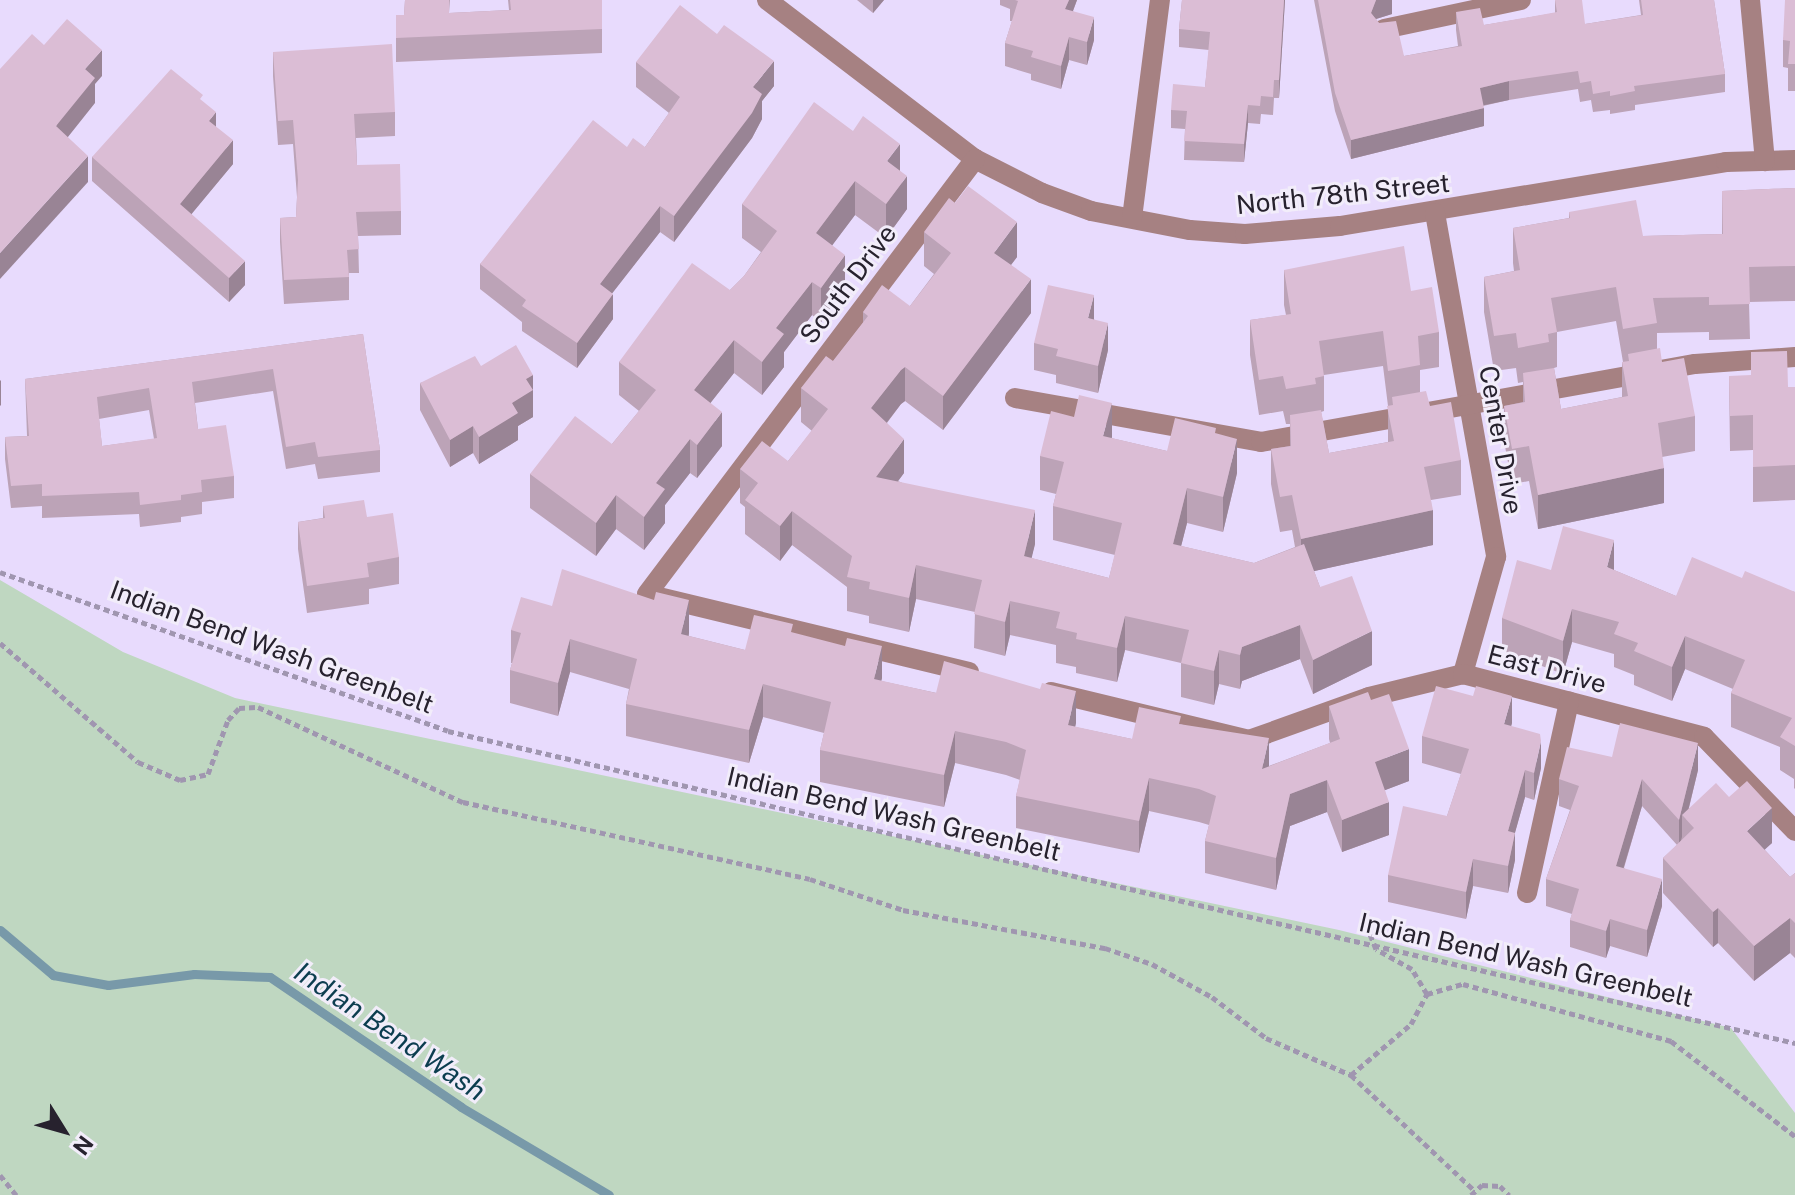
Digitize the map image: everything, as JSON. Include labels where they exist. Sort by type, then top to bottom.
[{"type":"street","name":"North 78th Street","points":[[767,0],[975,159],[1042,193],[1132,218],[1245,234],[1435,213],[1726,162],[1795,160]]},
{"type":"street","points":[[1132,218],[1160,0]]},
{"type":"street","points":[[1384,29],[1521,0]]},
{"type":"street","points":[[1750,0],[1765,161]]},
{"type":"street","name":"South Drive","points":[[975,159],[647,594],[986,676]]},
{"type":"street","name":"Center Drive","points":[[1435,213],[1496,557],[1463,674]]},
{"type":"street","points":[[1015,398],[1261,442],[1695,364],[1795,357]]},
{"type":"street","name":"East Drive","points":[[1033,688],[1249,740],[1369,697],[1463,674],[1704,737],[1795,831]]},
{"type":"street","points":[[1527,893],[1569,702]]},
{"type":"path","name":"Indian Bend Wash Greenbelt","points":[[0,572],[448,731],[1795,1043]]},
{"type":"path","points":[[0,643],[138,762],[180,780],[208,774],[217,762],[228,720],[239,708],[258,707],[463,802],[810,879],[903,910],[1105,948],[1152,964],[1212,997],[1266,1038],[1351,1075],[1472,1192],[1500,1186],[1509,1195]]},
{"type":"path","points":[[1369,932],[1375,946],[1412,969],[1427,994]]},
{"type":"path","points":[[1351,1075],[1411,1024],[1427,994],[1463,984],[1671,1041],[1795,1136]]},
{"type":"path","points":[[0,1175],[16,1195]]},
{"type":"green space","points":[[0,580],[123,652],[235,698],[1339,930],[1731,1028],[1795,1113],[1795,1195],[0,1195]]},
{"type":"building","points":[[405,0],[449,0],[449,13],[511,10],[510,0],[602,0],[602,29],[396,38],[396,15],[404,15]]},
{"type":"building","points":[[1015,0],[1069,0],[1065,9],[1094,17],[1087,42],[1069,37],[1061,66],[1031,57],[1033,51],[1005,43],[1018,1]]},
{"type":"building","points":[[1182,0],[1284,0],[1279,80],[1274,80],[1273,97],[1261,96],[1260,106],[1248,105],[1244,144],[1184,141],[1187,111],[1171,110],[1173,84],[1205,87],[1210,32],[1179,29]]},
{"type":"building","points":[[1318,0],[1376,0],[1371,13],[1379,23],[1396,21],[1404,56],[1462,46],[1456,12],[1480,8],[1484,25],[1557,12],[1555,0],[1582,0],[1585,24],[1643,15],[1641,0],[1714,0],[1725,74],[1634,86],[1635,91],[1610,96],[1610,91],[1593,94],[1591,81],[1580,83],[1578,71],[1509,81],[1480,88],[1484,108],[1351,140],[1335,93]]},
{"type":"building","points":[[1785,0],[1795,0],[1795,64],[1788,64],[1790,41],[1783,40]]},
{"type":"building","points":[[680,5],[717,34],[724,25],[774,61],[753,87],[762,94],[752,113],[674,216],[660,206],[600,284],[613,294],[577,343],[522,306],[526,300],[480,264],[593,120],[627,147],[633,138],[645,147],[680,97],[636,62]]},
{"type":"building","points":[[67,19],[102,50],[85,69],[95,78],[56,126],[88,156],[0,253],[0,69],[32,34],[44,45]]},
{"type":"building","points":[[392,44],[395,112],[354,114],[357,165],[400,164],[401,211],[356,212],[359,249],[347,250],[349,277],[284,280],[280,218],[296,217],[298,180],[293,120],[278,121],[273,52]]},
{"type":"building","points":[[171,69],[203,95],[200,99],[216,112],[209,121],[233,140],[180,204],[245,261],[229,278],[92,157]]},
{"type":"building","points":[[814,102],[853,131],[863,116],[900,144],[887,161],[907,176],[886,204],[855,181],[816,233],[845,255],[821,288],[812,282],[776,328],[784,334],[762,362],[734,340],[694,390],[722,412],[697,445],[690,439],[656,483],[665,489],[644,517],[616,495],[596,523],[530,474],[575,416],[612,444],[656,390],[619,362],[692,263],[730,290],[744,276],[777,231],[742,204]]},
{"type":"building","points":[[968,186],[1017,222],[994,253],[1031,279],[943,396],[905,367],[871,408],[904,439],[876,477],[1035,510],[1024,556],[1109,578],[1122,523],[1053,506],[1064,462],[1040,456],[1051,411],[1074,417],[1079,395],[1112,403],[1103,436],[1167,451],[1175,418],[1216,428],[1215,433],[1237,439],[1223,497],[1187,488],[1173,544],[1254,563],[1304,544],[1320,587],[1352,576],[1372,631],[1313,660],[1300,625],[1242,647],[1240,655],[1219,650],[1214,671],[1181,663],[1189,630],[1125,616],[1117,648],[1076,639],[1077,633],[1056,628],[1060,612],[1010,601],[1005,622],[974,614],[982,580],[916,565],[909,598],[869,589],[870,582],[847,577],[852,556],[792,511],[780,526],[745,500],[758,483],[740,469],[762,441],[788,461],[828,409],[801,388],[826,356],[833,361],[868,316],[863,312],[882,285],[910,306],[951,253],[924,232],[949,198],[955,203]]},
{"type":"building","points":[[1795,188],[1795,266],[1749,267],[1750,304],[1709,305],[1709,297],[1653,298],[1657,323],[1623,329],[1616,287],[1551,298],[1557,332],[1548,334],[1549,342],[1518,348],[1516,333],[1494,336],[1484,277],[1520,270],[1513,228],[1570,218],[1569,212],[1636,200],[1643,236],[1723,234],[1722,191]]},
{"type":"building","points":[[1404,246],[1411,291],[1432,287],[1439,332],[1418,336],[1420,365],[1388,371],[1383,331],[1319,341],[1324,376],[1315,378],[1316,384],[1286,389],[1283,376],[1259,380],[1250,320],[1291,314],[1284,270]]},
{"type":"building","points":[[1048,285],[1094,295],[1088,318],[1108,323],[1098,366],[1056,356],[1058,349],[1034,343]]},
{"type":"building","points":[[363,334],[380,450],[318,457],[315,442],[286,447],[273,369],[192,382],[198,429],[226,425],[234,476],[201,480],[202,492],[181,495],[181,500],[140,505],[139,492],[42,496],[42,484],[11,486],[5,437],[29,436],[25,379]],"holes":[[[149,388],[157,438],[102,446],[97,397]]]},
{"type":"building","points":[[516,345],[533,375],[526,379],[533,390],[512,403],[518,413],[479,437],[473,426],[450,440],[420,383],[475,356],[481,366]]},
{"type":"building","points":[[1660,348],[1662,362],[1684,358],[1695,416],[1658,423],[1664,468],[1538,495],[1529,446],[1512,449],[1504,406],[1525,402],[1523,373],[1554,368],[1561,409],[1628,396],[1622,362],[1629,361],[1628,354]]},
{"type":"building","points":[[1787,351],[1788,387],[1795,387],[1795,465],[1753,467],[1753,415],[1730,416],[1729,376],[1751,375],[1751,352]]},
{"type":"building","points":[[1426,391],[1430,406],[1451,402],[1461,460],[1424,467],[1433,510],[1301,539],[1292,495],[1280,497],[1271,449],[1291,446],[1290,415],[1321,410],[1329,453],[1394,441],[1387,406],[1393,405],[1392,397]]},
{"type":"building","points":[[364,500],[367,517],[393,513],[399,557],[367,563],[369,577],[307,586],[298,522],[325,518],[323,506]]},
{"type":"building","points":[[1563,526],[1614,540],[1607,567],[1676,596],[1692,557],[1742,578],[1745,571],[1795,592],[1795,746],[1780,737],[1792,718],[1731,693],[1745,660],[1685,636],[1672,667],[1634,651],[1638,643],[1614,634],[1619,622],[1572,609],[1563,641],[1502,618],[1517,560],[1551,570]]},
{"type":"building","points":[[562,569],[654,600],[656,592],[689,600],[681,634],[745,650],[754,615],[793,624],[791,632],[845,646],[847,638],[882,646],[874,679],[936,693],[944,661],[1040,689],[1042,683],[1076,691],[1068,725],[1132,739],[1139,707],[1181,716],[1179,724],[1269,738],[1262,769],[1340,739],[1329,706],[1368,692],[1371,700],[1389,694],[1409,749],[1375,762],[1389,802],[1342,820],[1327,780],[1290,794],[1276,858],[1205,841],[1216,796],[1199,789],[1149,778],[1139,821],[1016,796],[1026,750],[1006,742],[955,731],[944,775],[820,750],[831,702],[763,684],[749,730],[626,704],[637,659],[570,639],[558,683],[510,670],[521,633],[511,630],[521,597],[552,606]]},
{"type":"building","points":[[1436,686],[1473,696],[1476,686],[1512,696],[1504,724],[1540,734],[1534,773],[1525,770],[1508,831],[1515,833],[1508,866],[1473,859],[1466,892],[1388,875],[1403,806],[1447,816],[1469,749],[1422,736]]},
{"type":"building","points":[[1620,723],[1698,743],[1679,820],[1642,779],[1616,866],[1662,879],[1647,930],[1610,919],[1606,931],[1570,920],[1579,889],[1546,879],[1579,786],[1559,779],[1567,747],[1612,757]]},
{"type":"building","points":[[1747,781],[1772,808],[1747,831],[1790,877],[1795,873],[1795,923],[1790,918],[1754,946],[1718,908],[1713,912],[1663,858],[1694,828],[1682,815],[1716,783],[1729,797]]},
{"type":"waterway","name":"Indian Bend Wash","points":[[0,930],[53,975],[108,985],[194,974],[270,977],[461,1107],[609,1195]]}]
